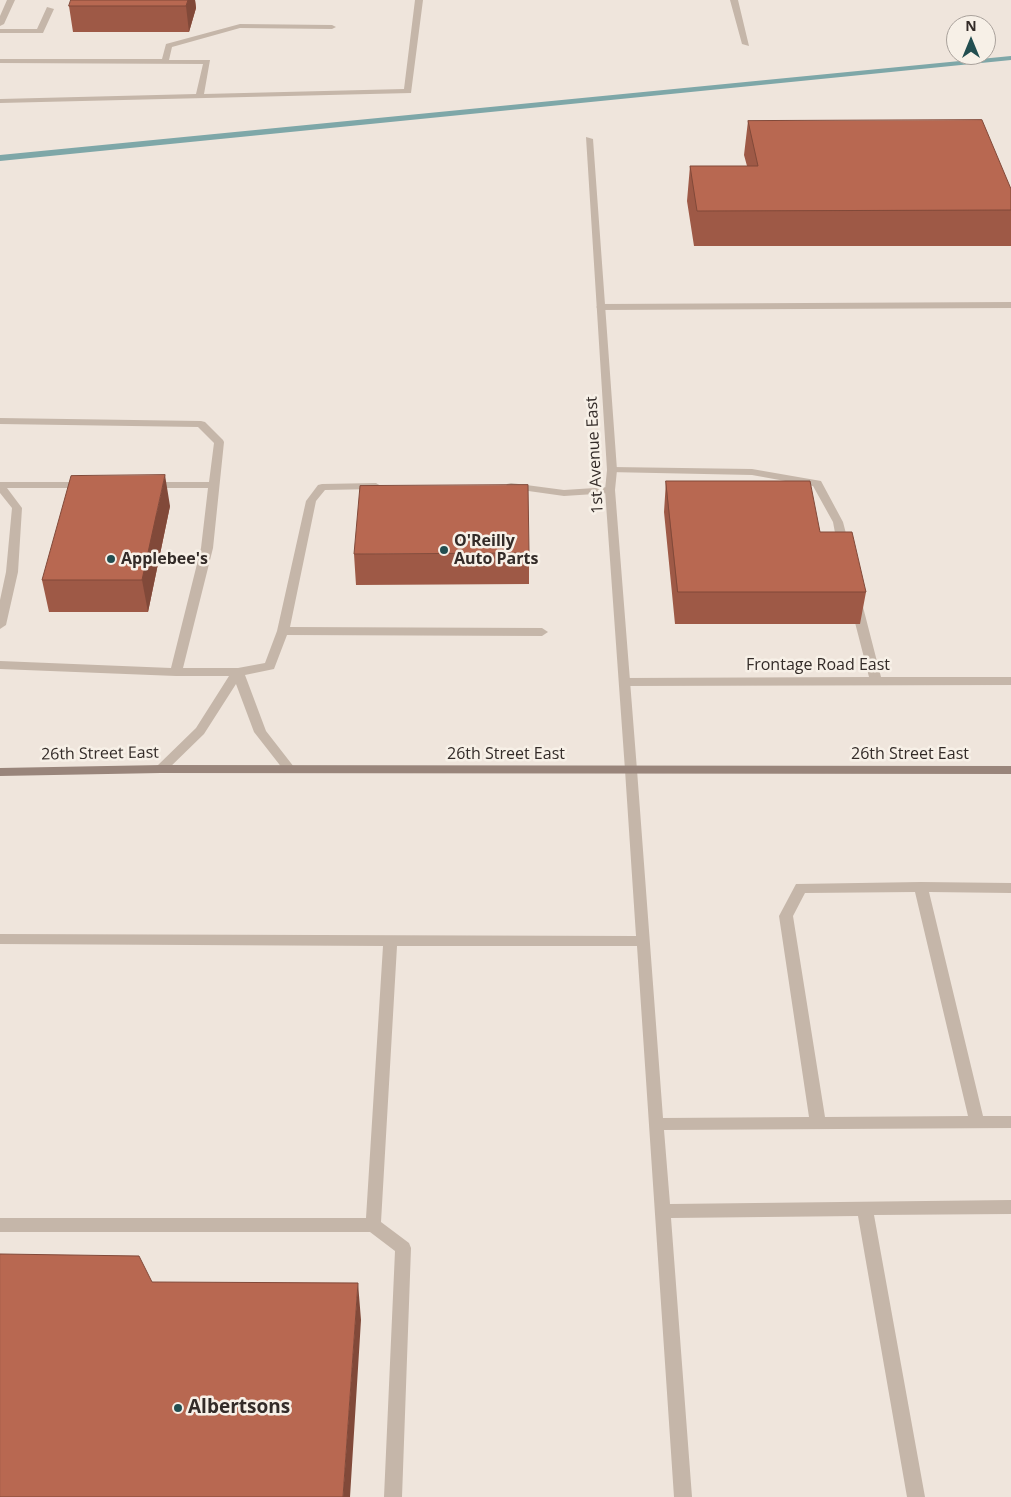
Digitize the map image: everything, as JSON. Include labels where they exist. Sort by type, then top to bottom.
[{"type":"main road","name":"26th Street East","points":[[0,772],[161,769],[1011,770]]},
{"type":"street","points":[[0,24],[11,0]]},
{"type":"street","points":[[0,101],[408,90],[419,0]]},
{"type":"street","points":[[734,0],[746,44]]},
{"type":"street","points":[[0,31],[40,31],[50,8]]},
{"type":"street","points":[[165,61],[169,46],[240,26],[332,27]]},
{"type":"street","points":[[0,61],[208,62],[199,97]]},
{"type":"street","name":"1st Avenue East","points":[[589,139],[612,470],[610,490],[626,682],[683,1497]]},
{"type":"street","points":[[601,307],[1011,305]]},
{"type":"street","points":[[0,421],[201,424],[220,442],[207,548],[176,672]]},
{"type":"street","points":[[612,470],[752,472],[817,483],[838,522],[847,563]]},
{"type":"street","points":[[0,486],[97,485]]},
{"type":"street","points":[[136,485],[214,485]]},
{"type":"street","points":[[499,485],[564,493],[610,490]]},
{"type":"street","points":[[0,486],[17,508],[12,572],[0,625]]},
{"type":"street","points":[[0,665],[176,672],[238,672],[270,666],[283,631],[311,500],[322,487],[390,486]]},
{"type":"street","points":[[855,598],[876,680]]},
{"type":"street","points":[[283,631],[542,632]]},
{"type":"street","points":[[161,769],[200,731],[238,672]]},
{"type":"street","points":[[238,672],[260,732],[290,770]]},
{"type":"street","name":"Frontage Road East","points":[[626,682],[1011,681]]},
{"type":"street","points":[[921,887],[977,1122]]},
{"type":"street","points":[[818,1123],[786,916],[801,888],[1011,888]]},
{"type":"street","points":[[0,939],[643,941]]},
{"type":"street","points":[[373,1225],[390,940]]},
{"type":"street","points":[[657,1124],[1011,1122]]},
{"type":"street","points":[[663,1210],[1011,1207]]},
{"type":"street","points":[[865,1209],[916,1497]]},
{"type":"street","points":[[0,1225],[373,1225],[404,1248],[393,1497]]},
{"type":"building","points":[[71,0],[188,0],[186,6],[69,6]]},
{"type":"building","points":[[982,120],[1011,189],[1011,210],[697,211],[690,166],[758,166],[748,121]]},
{"type":"building","name":"Applebee's","points":[[165,475],[142,580],[42,580],[71,476]]},
{"type":"building","points":[[666,481],[810,481],[820,532],[852,532],[866,592],[678,592]]},
{"type":"building","points":[[528,485],[529,553],[354,554],[360,486]]},
{"type":"building","name":"Albertsons","points":[[0,1254],[139,1256],[152,1282],[358,1283],[343,1497],[0,1497]]},
{"type":"waterway","points":[[0,158],[1011,58]]},
{"type":"place","name":"O'Reilly Auto Parts","points":[[444,550]]},
{"type":"place","name":"Applebee's","points":[[111,559]]},
{"type":"place","name":"Albertsons","points":[[178,1408]]}]
